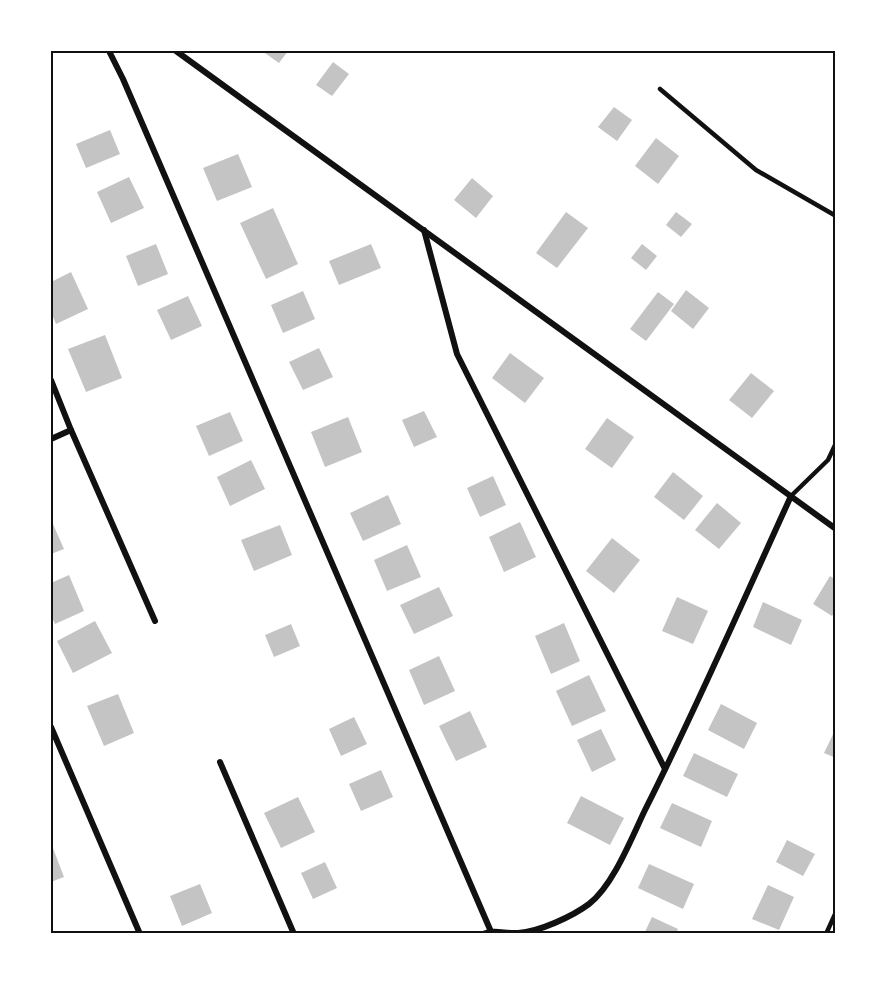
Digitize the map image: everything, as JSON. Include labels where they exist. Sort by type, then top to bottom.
[{"type":"street","points":[[109,51],[492,932]]},
{"type":"street","points":[[176,51],[836,529]]},
{"type":"street","points":[[424,230],[457,354],[666,769]]},
{"type":"street","points":[[51,380],[155,621]]},
{"type":"street","points":[[51,438],[71,430]]},
{"type":"street","points":[[483,934],[519,933],[542,927],[575,913],[592,902],[613,874],[666,769],[791,496]]},
{"type":"street","points":[[51,728],[140,934]]},
{"type":"street","points":[[220,762],[294,934]]},
{"type":"lane","points":[[660,89],[756,170],[836,216]]},
{"type":"lane","points":[[791,496],[828,460],[836,443]]},
{"type":"lane","points":[[826,934],[836,912]]},
{"type":"building","points":[[262,51],[288,51],[279,63]]},
{"type":"building","points":[[333,62],[349,74],[332,96],[316,85]]},
{"type":"building","points":[[614,107],[632,120],[617,141],[598,127]]},
{"type":"building","points":[[110,130],[120,154],[86,168],[76,144]]},
{"type":"building","points":[[656,138],[679,156],[658,184],[635,166]]},
{"type":"building","points":[[238,154],[252,187],[217,201],[203,168]]},
{"type":"building","points":[[129,177],[144,208],[111,223],[97,192]]},
{"type":"building","points":[[472,178],[493,196],[476,218],[454,200]]},
{"type":"building","points":[[273,208],[298,264],[266,279],[240,223]]},
{"type":"building","points":[[566,212],[588,228],[557,268],[536,253]]},
{"type":"building","points":[[676,212],[692,224],[681,237],[666,225]]},
{"type":"building","points":[[156,244],[168,274],[138,286],[126,256]]},
{"type":"building","points":[[371,244],[381,268],[339,285],[329,261]]},
{"type":"building","points":[[642,244],[657,256],[646,270],[631,258]]},
{"type":"building","points":[[71,272],[88,309],[56,324],[51,312],[51,282]]},
{"type":"building","points":[[686,290],[709,308],[693,329],[671,311]]},
{"type":"building","points":[[303,291],[315,319],[283,333],[271,305]]},
{"type":"building","points":[[658,292],[674,304],[646,341],[630,329]]},
{"type":"building","points":[[188,296],[202,326],[171,340],[157,310]]},
{"type":"building","points":[[105,335],[122,378],[86,392],[68,349]]},
{"type":"building","points":[[319,348],[333,377],[303,390],[289,362]]},
{"type":"building","points":[[510,353],[544,378],[525,403],[492,378]]},
{"type":"building","points":[[751,373],[774,391],[752,418],[729,400]]},
{"type":"building","points":[[424,411],[437,437],[414,447],[402,420]]},
{"type":"building","points":[[230,412],[243,441],[209,456],[196,426]]},
{"type":"building","points":[[348,417],[362,452],[325,467],[311,432]]},
{"type":"building","points":[[607,418],[634,437],[612,468],[585,449]]},
{"type":"building","points":[[251,460],[265,489],[230,506],[217,477]]},
{"type":"building","points":[[673,472],[703,496],[684,520],[654,497]]},
{"type":"building","points":[[493,476],[506,505],[480,517],[467,488]]},
{"type":"building","points":[[388,495],[401,524],[363,541],[350,513]]},
{"type":"building","points":[[717,503],[741,523],[719,549],[695,530]]},
{"type":"building","points":[[520,522],[536,557],[504,572],[489,537]]},
{"type":"building","points":[[53,524],[64,549],[51,554],[51,525]]},
{"type":"building","points":[[280,525],[292,555],[254,571],[241,540]]},
{"type":"building","points":[[612,538],[640,560],[614,593],[586,571]]},
{"type":"building","points":[[407,545],[421,577],[387,591],[374,560]]},
{"type":"building","points":[[69,575],[84,611],[55,624],[51,615],[51,583]]},
{"type":"building","points":[[830,576],[836,580],[836,610],[832,616],[813,604]]},
{"type":"building","points":[[439,587],[453,616],[414,634],[400,605]]},
{"type":"building","points":[[677,597],[708,611],[693,644],[662,631]]},
{"type":"building","points":[[763,602],[802,620],[791,645],[753,627]]},
{"type":"building","points":[[95,621],[112,653],[73,673],[57,641]]},
{"type":"building","points":[[564,623],[580,661],[551,674],[535,636]]},
{"type":"building","points":[[291,624],[300,646],[274,657],[265,635]]},
{"type":"building","points":[[439,656],[455,691],[424,705],[409,670]]},
{"type":"building","points":[[589,675],[606,711],[572,726],[556,691]]},
{"type":"building","points":[[118,694],[134,733],[104,746],[87,706]]},
{"type":"building","points":[[721,704],[757,723],[744,749],[708,730]]},
{"type":"building","points":[[470,711],[487,747],[456,761],[439,726]]},
{"type":"building","points":[[354,717],[367,744],[341,756],[329,729]]},
{"type":"building","points":[[836,728],[836,758],[824,753]]},
{"type":"building","points":[[601,729],[616,760],[592,772],[577,740]]},
{"type":"building","points":[[694,753],[738,774],[727,797],[683,776]]},
{"type":"building","points":[[381,770],[393,797],[361,811],[349,784]]},
{"type":"building","points":[[581,796],[624,818],[610,845],[567,823]]},
{"type":"building","points":[[298,797],[315,832],[281,848],[264,813]]},
{"type":"building","points":[[672,803],[712,821],[701,847],[660,828]]},
{"type":"building","points":[[787,840],[815,854],[803,876],[776,862]]},
{"type":"building","points":[[51,843],[64,877],[51,882]]},
{"type":"building","points":[[325,862],[337,888],[313,899],[301,873]]},
{"type":"building","points":[[649,864],[694,884],[683,909],[638,888]]},
{"type":"building","points":[[200,884],[212,913],[182,926],[170,896]]},
{"type":"building","points":[[768,885],[794,897],[779,930],[752,919]]},
{"type":"building","points":[[652,917],[678,929],[676,934],[644,934]]}]
